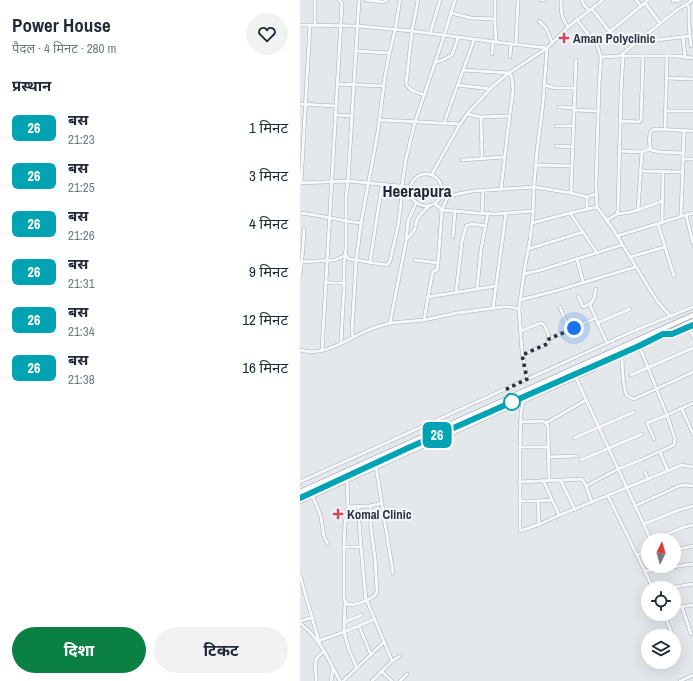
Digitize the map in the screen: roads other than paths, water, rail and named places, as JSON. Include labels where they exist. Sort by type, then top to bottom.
[{"type":"highway","points":[[300,492],[693,315]]},
{"type":"highway","points":[[300,498],[408,448],[622,354],[693,321]]},
{"type":"highway","points":[[663,334],[672,334],[691,326]]},
{"type":"street","points":[[315,0],[315,25]]},
{"type":"street","points":[[322,350],[342,3],[339,0]]},
{"type":"street","points":[[341,342],[344,266],[346,255],[346,197],[359,0]]},
{"type":"street","points":[[366,0],[384,2],[387,0]]},
{"type":"street","points":[[353,337],[352,331],[356,259],[361,222],[380,120],[389,53],[395,30],[400,0]]},
{"type":"street","points":[[418,0],[412,31],[406,84],[407,88],[410,90],[424,95]]},
{"type":"street","points":[[430,34],[440,0]]},
{"type":"street","points":[[346,255],[349,259],[387,265],[390,261],[398,226],[407,154],[415,122],[436,62],[455,0]]},
{"type":"street","points":[[492,54],[494,42],[495,0]]},
{"type":"street","points":[[516,44],[518,0]]},
{"type":"street","points":[[561,0],[561,14],[563,21],[568,27]]},
{"type":"street","points":[[582,0],[584,5],[591,10],[610,32]]},
{"type":"street","points":[[432,174],[460,124],[490,89],[509,73],[548,48],[552,42],[568,27],[603,0]]},
{"type":"street","points":[[636,0],[641,6]]},
{"type":"street","points":[[596,43],[648,0]]},
{"type":"street","points":[[673,0],[680,0]]},
{"type":"street","points":[[617,214],[621,56],[660,23],[677,10],[688,5],[693,0]]},
{"type":"street","points":[[645,3],[660,23]]},
{"type":"street","points":[[688,5],[693,7]]},
{"type":"street","points":[[688,5],[691,46]]},
{"type":"street","points":[[452,13],[471,18],[495,19]]},
{"type":"street","points":[[577,20],[596,43],[601,53],[596,184],[597,207],[607,220],[657,301],[671,317]]},
{"type":"street","points":[[539,21],[546,28],[552,42]]},
{"type":"street","points":[[300,25],[358,26],[412,31],[474,40],[548,48]]},
{"type":"street","points":[[310,25],[306,104],[301,156],[301,183],[348,181],[410,187]]},
{"type":"street","points":[[640,40],[656,40],[690,36]]},
{"type":"street","points":[[683,37],[685,56]]},
{"type":"street","points":[[436,62],[452,55],[458,38]]},
{"type":"street","points":[[444,123],[474,40]]},
{"type":"street","points":[[510,57],[511,44]]},
{"type":"street","points":[[527,379],[522,355],[519,309],[532,223],[536,165],[548,48]]},
{"type":"street","points":[[356,51],[389,53]]},
{"type":"street","points":[[620,121],[638,122],[641,120],[643,56]]},
{"type":"street","points":[[665,130],[667,56]]},
{"type":"street","points":[[601,57],[685,56],[693,58]]},
{"type":"street","points":[[571,193],[576,60]]},
{"type":"street","points":[[463,70],[509,73]]},
{"type":"street","points":[[501,189],[513,90],[512,77],[509,73]]},
{"type":"street","points":[[666,78],[693,79]]},
{"type":"street","points":[[337,84],[384,86]]},
{"type":"street","points":[[458,85],[490,89]]},
{"type":"street","points":[[544,86],[555,88],[575,88]]},
{"type":"street","points":[[300,104],[336,106]]},
{"type":"street","points":[[559,107],[598,111]]},
{"type":"street","points":[[666,111],[693,111]]},
{"type":"street","points":[[467,114],[481,117],[509,116]]},
{"type":"street","points":[[336,115],[352,116]]},
{"type":"street","points":[[481,117],[482,158]]},
{"type":"street","points":[[380,120],[460,124]]},
{"type":"street","points":[[556,126],[574,126]]},
{"type":"street","points":[[650,149],[650,133],[654,129],[693,131]]},
{"type":"street","points":[[681,216],[684,131]]},
{"type":"street","points":[[556,146],[573,147]]},
{"type":"street","points":[[619,151],[642,152],[650,149],[660,152],[683,153]]},
{"type":"street","points":[[638,210],[642,152]]},
{"type":"street","points":[[462,160],[504,157]]},
{"type":"street","points":[[683,159],[693,159]]},
{"type":"street","points":[[536,165],[572,166]]},
{"type":"street","points":[[641,171],[683,172]]},
{"type":"street","points":[[662,223],[663,172]]},
{"type":"street","points":[[428,173],[440,179],[443,185],[443,192],[440,199],[435,204],[423,206],[416,203],[412,199],[410,187],[412,181],[416,177],[421,174],[428,173]]},
{"type":"street","points":[[370,262],[382,185]]},
{"type":"street","points":[[443,192],[448,196],[473,191],[534,187],[586,197],[596,194]]},
{"type":"street","points":[[482,213],[483,190]]},
{"type":"street","points":[[424,320],[432,275],[434,271],[437,270],[442,210],[448,196]]},
{"type":"street","points":[[586,197],[587,209]]},
{"type":"street","points":[[607,220],[617,214],[638,210],[662,201]]},
{"type":"street","points":[[390,323],[406,242],[408,222],[416,203]]},
{"type":"street","points":[[435,204],[442,210],[488,214],[533,211]]},
{"type":"street","points":[[406,242],[414,231],[420,215],[429,206]]},
{"type":"street","points":[[532,223],[597,207]]},
{"type":"street","points":[[453,237],[455,211]]},
{"type":"street","points":[[617,236],[693,212]]},
{"type":"street","points":[[300,213],[346,221],[361,222]]},
{"type":"street","points":[[493,308],[506,213]]},
{"type":"street","points":[[570,213],[597,253]]},
{"type":"street","points":[[477,289],[481,249],[488,214]]},
{"type":"street","points":[[686,215],[693,243]]},
{"type":"street","points":[[456,293],[462,241],[466,226],[472,224],[486,226]]},
{"type":"street","points":[[658,224],[674,276]]},
{"type":"street","points":[[300,276],[304,229]]},
{"type":"street","points":[[528,249],[583,232]]},
{"type":"street","points":[[524,274],[622,245]]},
{"type":"street","points":[[630,257],[665,247]]},
{"type":"street","points":[[301,262],[335,260],[346,255]]},
{"type":"street","points":[[577,259],[583,282]]},
{"type":"street","points":[[415,260],[438,263]]},
{"type":"street","points":[[520,300],[635,266]]},
{"type":"street","points":[[326,282],[331,284],[344,283]]},
{"type":"street","points":[[428,297],[496,286]]},
{"type":"street","points":[[578,296],[583,307],[591,303],[596,290]]},
{"type":"street","points":[[591,303],[591,308],[607,343]]},
{"type":"street","points":[[300,350],[311,352],[328,349],[365,331],[390,323],[424,320],[457,313],[502,307],[519,309]]},
{"type":"street","points":[[560,307],[569,330]]},
{"type":"street","points":[[300,482],[629,333],[693,307]]},
{"type":"street","points":[[598,323],[630,309]]},
{"type":"street","points":[[522,355],[547,344],[549,339],[596,318]]},
{"type":"street","points":[[521,332],[542,323],[549,339]]},
{"type":"street","points":[[691,326],[693,337]]},
{"type":"street","points":[[586,486],[618,469],[674,445],[675,439],[667,415],[639,346]]},
{"type":"street","points":[[631,375],[693,348]]},
{"type":"street","points":[[622,354],[626,394],[634,399],[693,372]]},
{"type":"street","points":[[300,502],[576,378],[593,370],[599,364]]},
{"type":"street","points":[[576,378],[651,540],[693,525]]},
{"type":"street","points":[[520,422],[543,421],[546,423],[586,400]]},
{"type":"street","points":[[523,402],[520,422],[520,531],[575,510],[682,465],[693,468]]},
{"type":"street","points":[[654,439],[647,423],[693,403]]},
{"type":"street","points":[[682,409],[693,434]]},
{"type":"street","points":[[574,438],[634,412]]},
{"type":"street","points":[[546,423],[548,426],[547,447],[549,480]]},
{"type":"street","points":[[581,460],[642,434]]},
{"type":"street","points":[[520,447],[547,447]]},
{"type":"street","points":[[660,452],[668,471]]},
{"type":"street","points":[[548,457],[577,456]]},
{"type":"street","points":[[376,467],[393,573]]},
{"type":"street","points":[[645,472],[648,479]]},
{"type":"street","points":[[519,482],[582,479],[592,502]]},
{"type":"street","points":[[347,480],[348,507],[345,523],[344,547],[344,632],[357,668]]},
{"type":"street","points":[[544,480],[559,515]]},
{"type":"street","points":[[561,481],[575,510]]},
{"type":"street","points":[[635,506],[679,486],[693,486]]},
{"type":"street","points":[[313,496],[321,517],[324,537],[328,544]]},
{"type":"street","points":[[608,496],[641,563]]},
{"type":"street","points":[[520,501],[538,500],[538,502],[552,500]]},
{"type":"street","points":[[538,502],[539,524]]},
{"type":"street","points":[[348,507],[370,506],[382,503]]},
{"type":"street","points":[[345,602],[350,605],[367,601],[376,595],[378,590],[370,506]]},
{"type":"street","points":[[644,524],[693,506]]},
{"type":"street","points":[[358,507],[367,601],[392,660]]},
{"type":"street","points":[[681,549],[693,546]]},
{"type":"street","points":[[344,547],[361,547]]},
{"type":"street","points":[[637,555],[641,554]]},
{"type":"street","points":[[681,566],[693,564]]},
{"type":"street","points":[[300,576],[319,643]]},
{"type":"street","points":[[681,586],[693,584]]},
{"type":"street","points":[[691,634],[682,607],[693,605]]},
{"type":"street","points":[[344,622],[362,615]]},
{"type":"street","points":[[311,618],[300,623],[319,643],[340,681]]},
{"type":"street","points":[[319,643],[375,619]]},
{"type":"street","points":[[359,626],[371,655]]},
{"type":"street","points":[[344,681],[384,642]]},
{"type":"street","points":[[316,681],[314,665],[317,658],[324,651]]},
{"type":"street","points":[[372,681],[392,660],[400,656]]},
{"type":"street","points":[[331,681],[333,668]]},
{"type":"street","points":[[381,671],[392,681]]},
{"type":"street","points":[[400,681],[407,674]]},
{"type":"street","points":[[680,681],[693,675]]},
{"type":"place","name":"Aman Polyclinic","points":[[564,38]]},
{"type":"place","name":"Komal Clinic","points":[[338,514]]},
{"type":"district","name":"Heerapura","points":[[417,191]]}]
